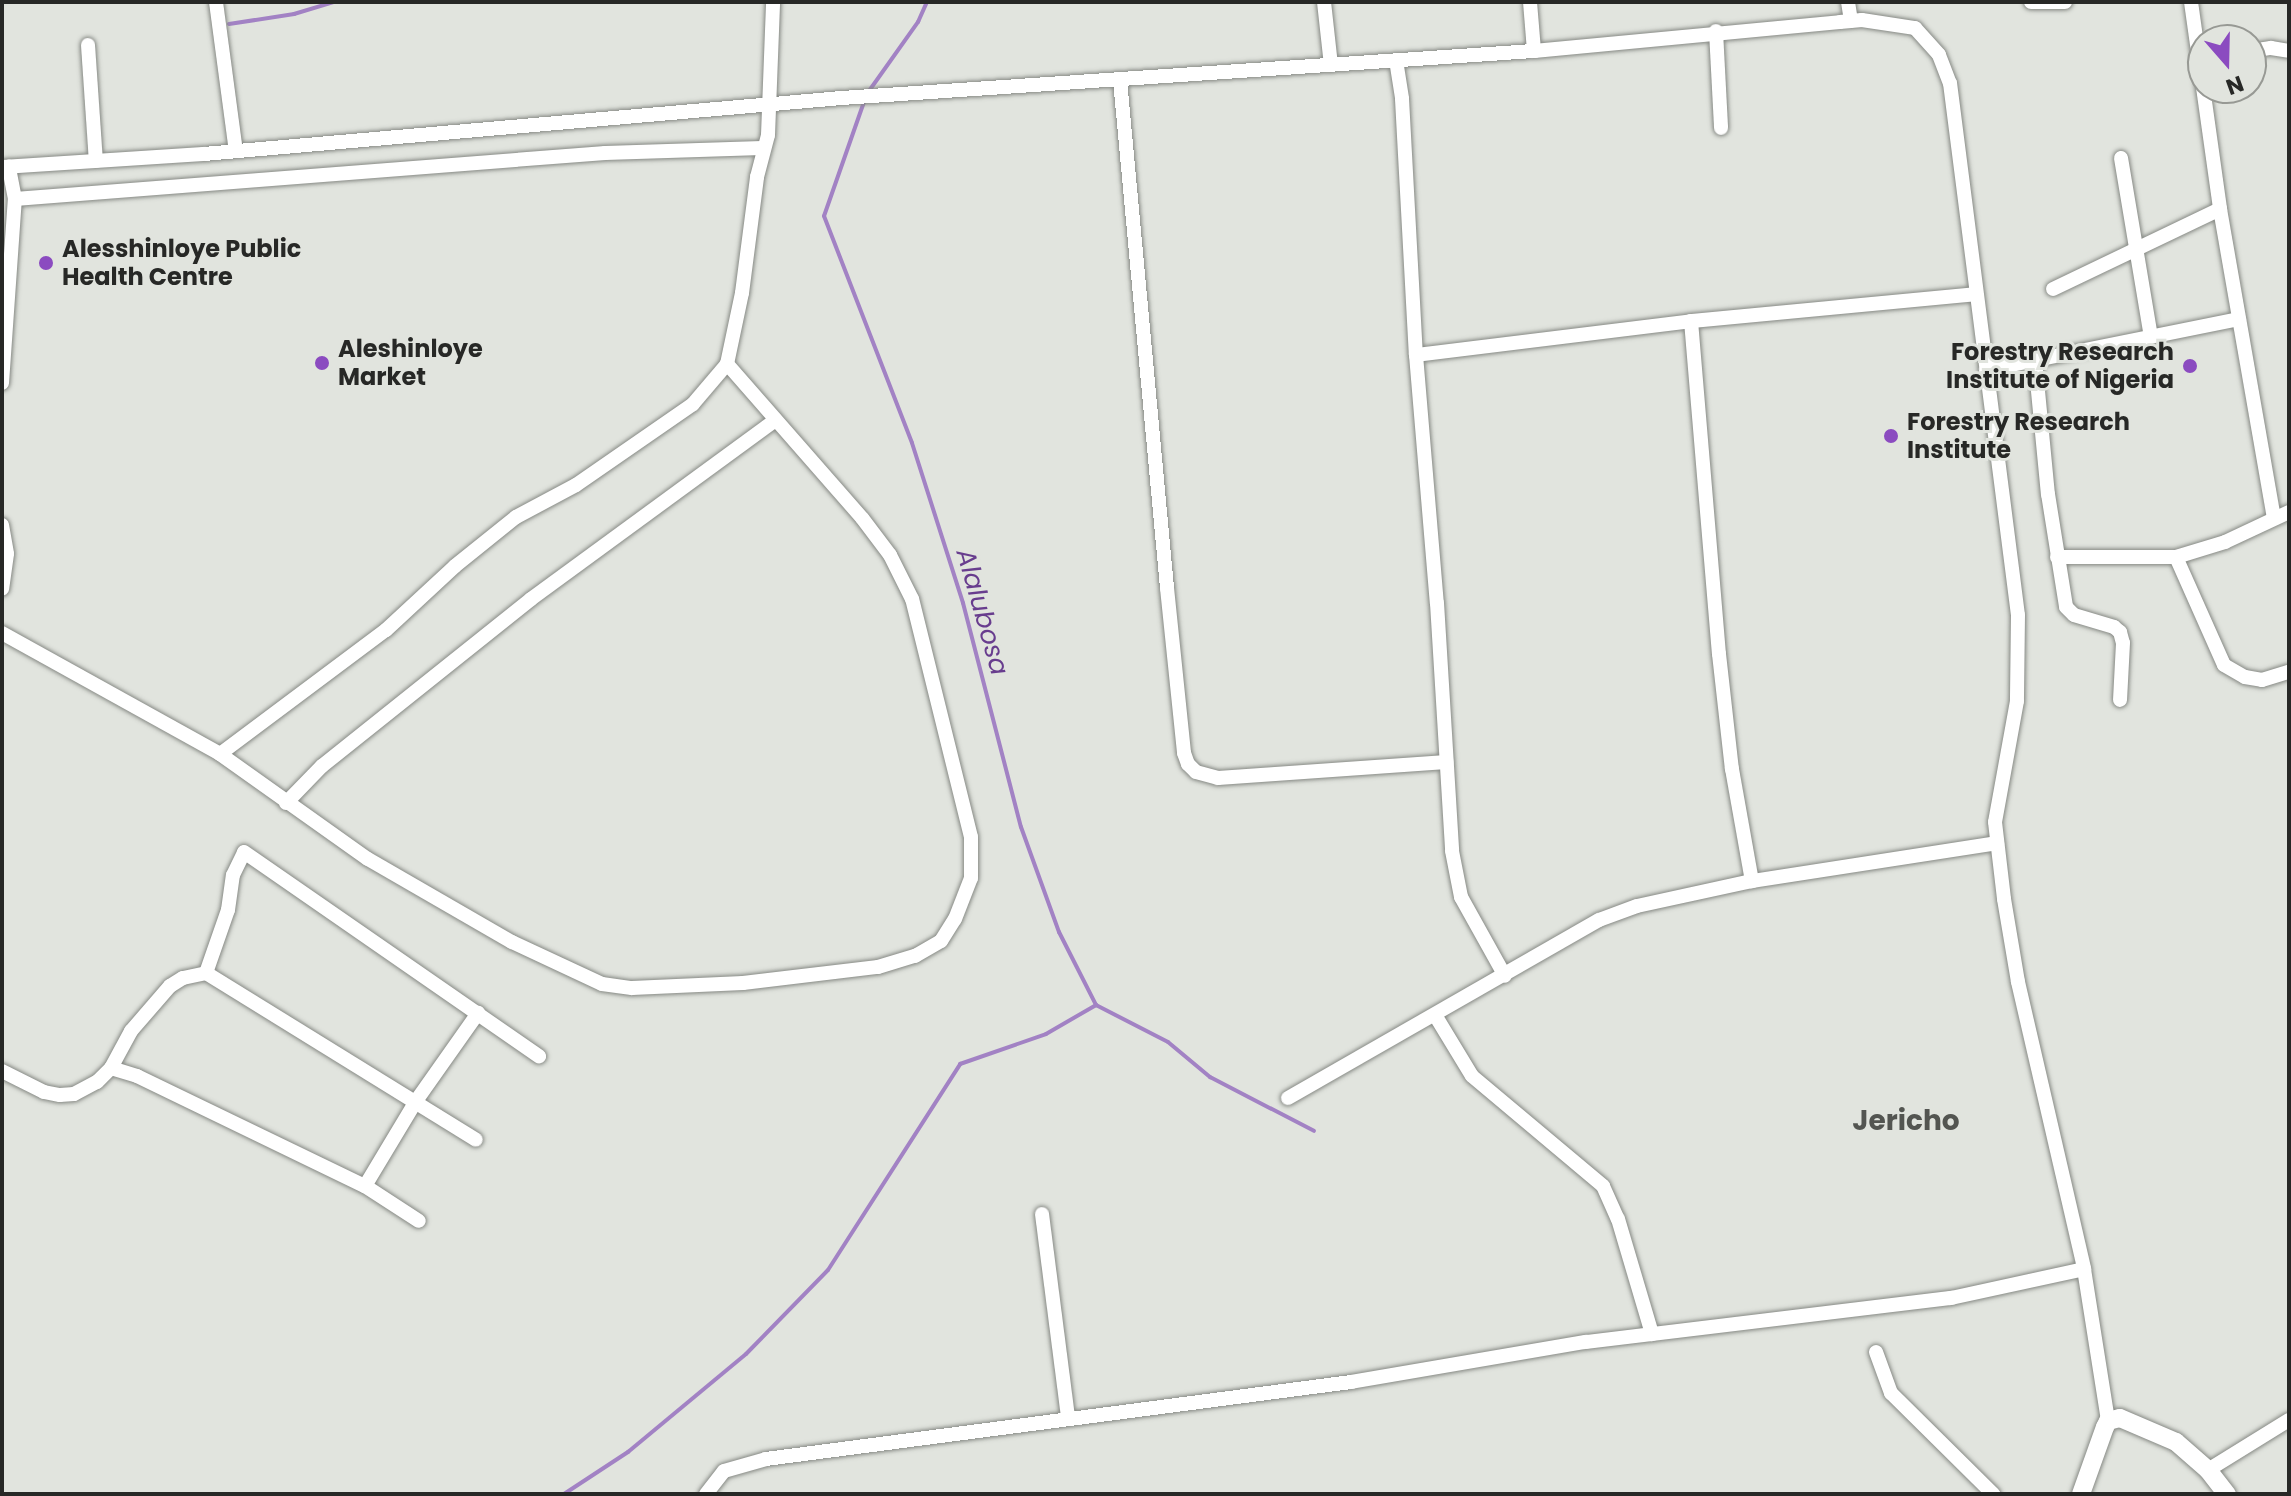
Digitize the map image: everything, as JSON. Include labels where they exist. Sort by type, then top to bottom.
[{"type":"street","points":[[216,2],[236,151]]},
{"type":"street","points":[[220,754],[386,630],[490,536],[540,502],[576,485],[612,462],[693,404],[727,364],[742,293],[762,148],[768,135],[773,2]]},
{"type":"street","points":[[1324,2],[1331,65]]},
{"type":"street","points":[[1530,2],[1534,51]]},
{"type":"street","points":[[1848,2],[1851,21]]},
{"type":"street","points":[[2031,2],[2065,2]]},
{"type":"street","points":[[2191,2],[2194,24]]},
{"type":"street","points":[[2,383],[15,199],[6,167],[236,151],[842,98],[1534,51],[1716,31],[1851,21],[1915,28],[1939,55],[1950,83],[2018,615],[2020,661],[2015,716],[1996,799],[1997,843],[2018,982],[2084,1269],[2108,1421],[2081,1494]]},
{"type":"street","points":[[1716,31],[1721,128]]},
{"type":"street","points":[[88,45],[96,161]]},
{"type":"street","points":[[2267,49],[2289,51]]},
{"type":"street","points":[[1396,60],[1402,99],[1416,355],[1456,876],[1470,917],[1505,976]]},
{"type":"street","points":[[1120,80],[1167,588],[1184,753],[1188,764],[1196,772],[1218,778],[1446,762]]},
{"type":"street","points":[[2206,104],[2220,209],[2274,518]]},
{"type":"street","points":[[15,199],[566,156],[762,148]]},
{"type":"street","points":[[2121,158],[2151,337]]},
{"type":"street","points":[[2053,289],[2220,209]]},
{"type":"street","points":[[1416,355],[1691,321],[1976,294]]},
{"type":"street","points":[[1986,370],[2239,319]]},
{"type":"street","points":[[1691,321],[1719,654],[1732,769],[1752,881]]},
{"type":"street","points":[[2035,360],[2057,557],[2066,607],[2074,615],[2114,627],[2120,632],[2123,643],[2120,700]]},
{"type":"street","points":[[2,633],[220,754],[368,859],[512,942],[574,974],[602,984],[632,988],[727,984],[878,967],[915,956],[941,941],[955,919],[971,878],[971,837],[912,599],[890,555],[727,364]]},
{"type":"street","points":[[286,803],[322,766],[531,599],[776,420]]},
{"type":"street","points":[[2057,557],[2176,557],[2225,542],[2289,512]]},
{"type":"street","points":[[2,525],[7,554],[2,589]]},
{"type":"street","points":[[2176,557],[2224,665],[2245,677],[2262,680],[2289,672]]},
{"type":"street","points":[[1288,1098],[1612,915],[1674,895],[1997,843]]},
{"type":"street","points":[[206,973],[228,910],[233,875],[244,852],[539,1056]]},
{"type":"street","points":[[2,1071],[44,1092],[60,1095],[89,1088],[111,1068],[131,1031],[170,986],[183,978],[206,973],[476,1140]]},
{"type":"street","points":[[365,1186],[416,1101],[478,1013]]},
{"type":"street","points":[[1435,1015],[1472,1076],[1603,1186],[1618,1219],[1652,1334]]},
{"type":"street","points":[[111,1068],[137,1076],[365,1186],[419,1221]]},
{"type":"street","points":[[1042,1214],[1068,1418]]},
{"type":"street","points":[[706,1494],[724,1471],[766,1459],[957,1437],[1068,1418],[1351,1382],[1652,1334],[1951,1298],[2084,1269]]},
{"type":"street","points":[[1876,1352],[1891,1393],[1993,1494]]},
{"type":"street","points":[[2108,1421],[2129,1420],[2161,1434],[2208,1470],[2227,1494]]},
{"type":"street","points":[[2208,1470],[2289,1420]]},
{"type":"waterway","points":[[229,24],[294,14],[334,2]]},
{"type":"waterway","name":"Alalubosa","points":[[869,91],[918,22],[927,2]]},
{"type":"waterway","name":"Alalubosa","points":[[865,99],[824,216],[912,443],[963,603],[1021,827],[1059,932],[1096,1005],[1168,1042],[1210,1077],[1314,1131]]},
{"type":"waterway","points":[[564,1494],[628,1452],[746,1354],[828,1270],[960,1064],[1046,1034],[1096,1005]]},
{"type":"place","name":"Alesshinloye Public Health Centre","points":[[46,263]]},
{"type":"place","name":"Aleshinloye Market","points":[[322,363]]},
{"type":"place","name":"Forestry Research Institute of Nigeria","points":[[2190,366]]},
{"type":"place","name":"Forestry Research Institute","points":[[1891,436]]},
{"type":"district","name":"Jericho","points":[[1906,1121]]}]
